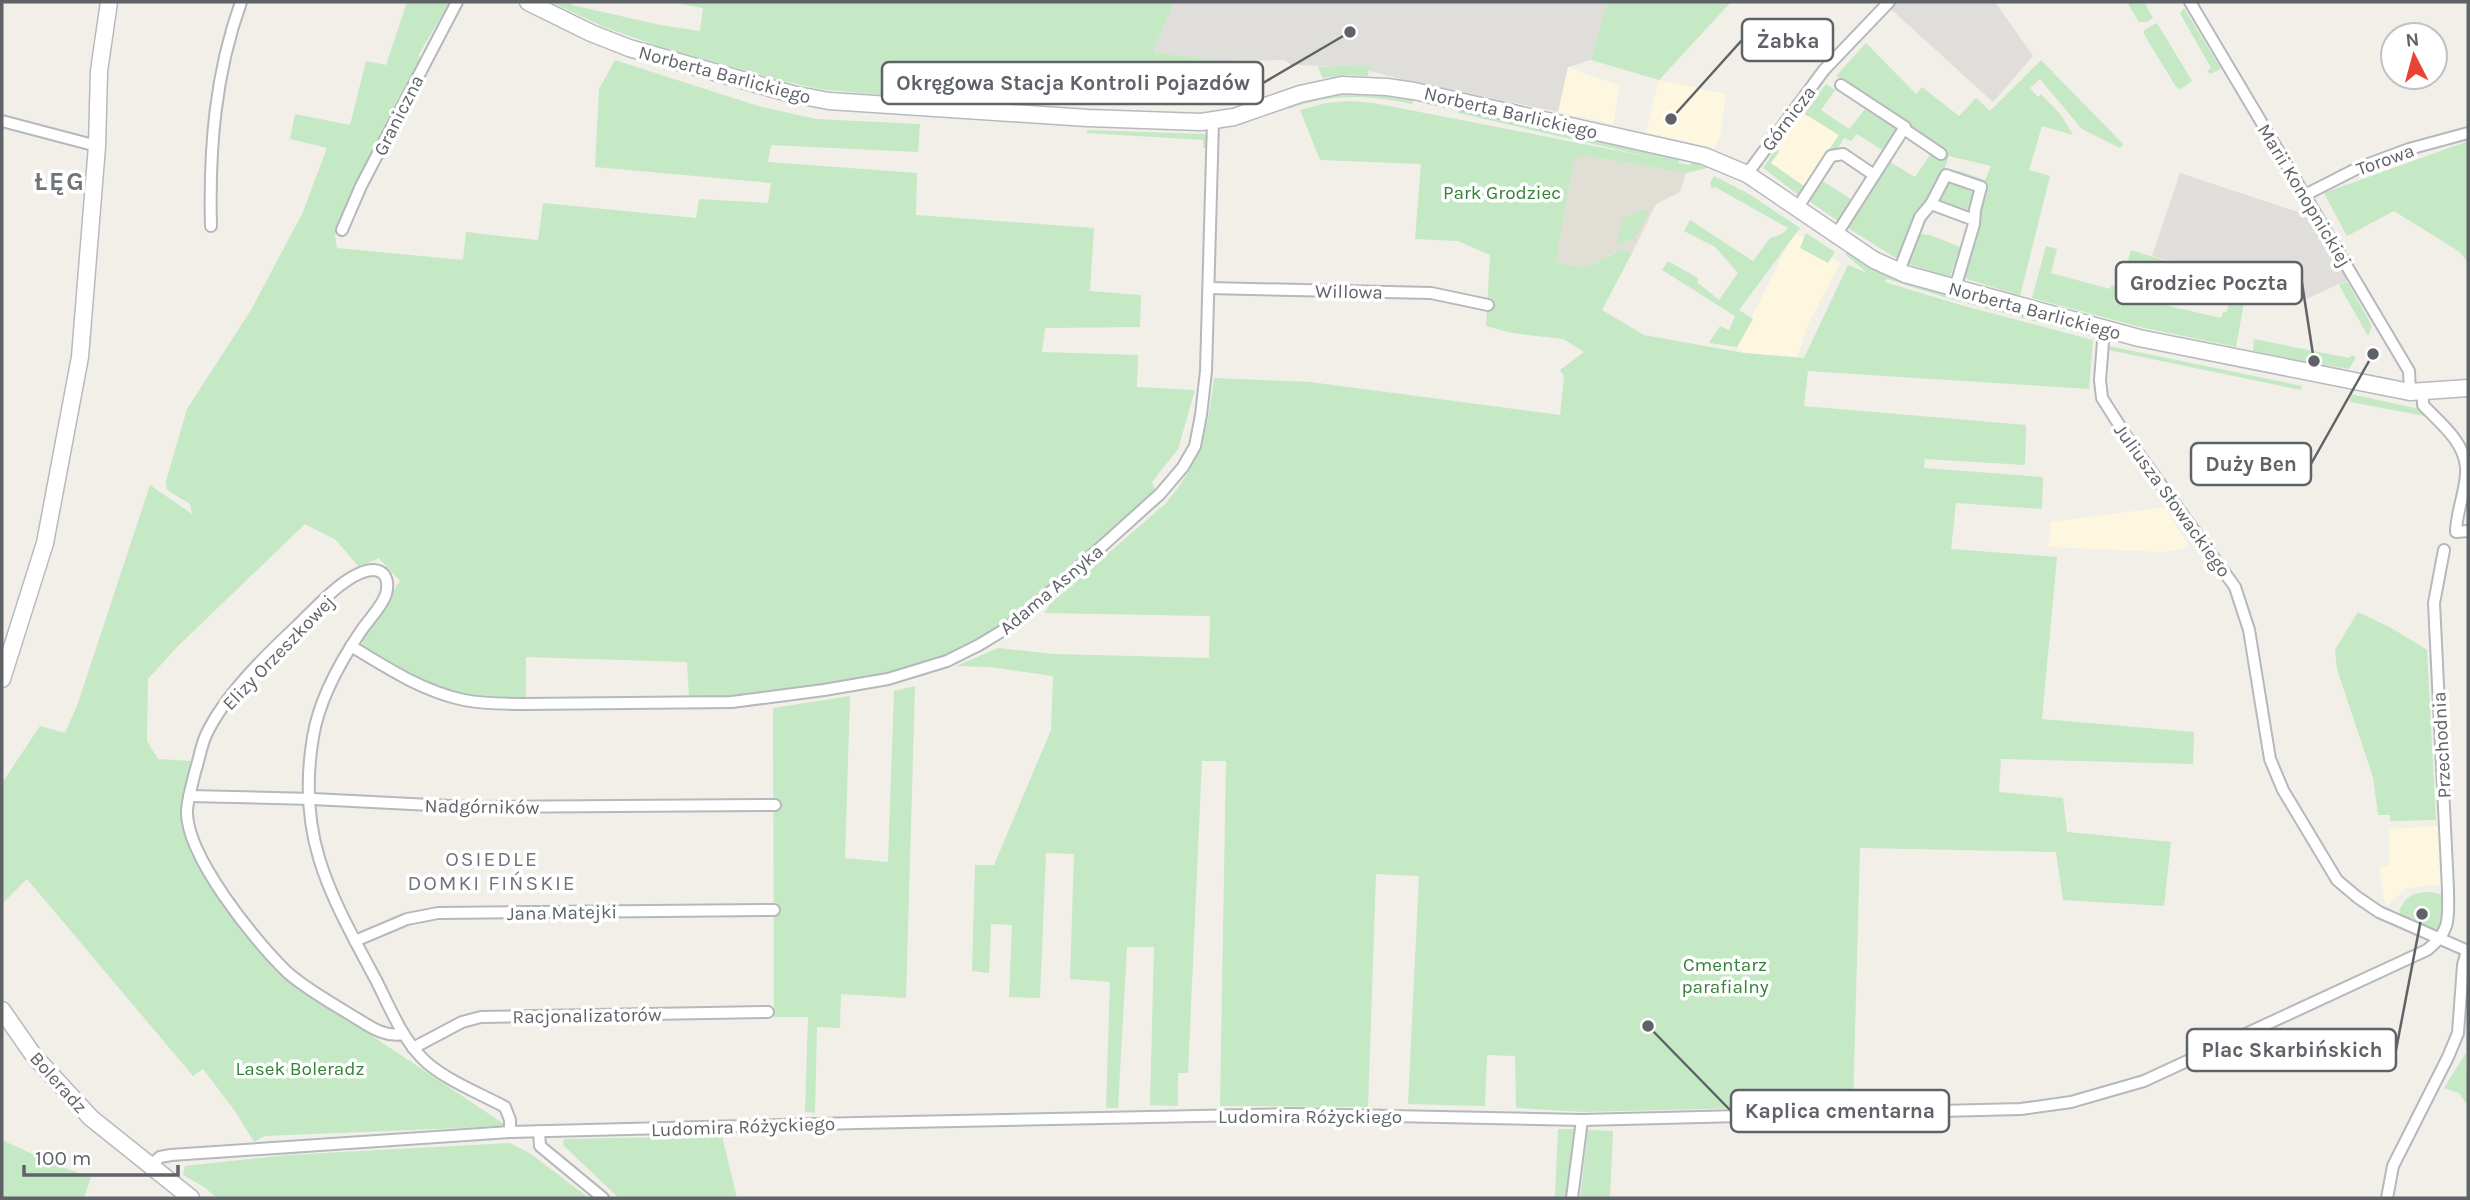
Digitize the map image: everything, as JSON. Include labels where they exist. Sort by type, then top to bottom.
[{"type":"street","points":[[2,679],[45,543],[80,357],[97,146],[99,71],[109,2]]},
{"type":"street","points":[[211,226],[209,171],[214,114],[226,44],[241,2]]},
{"type":"street","name":"Graniczna","points":[[342,230],[361,186],[457,2]]},
{"type":"street","name":"Norberta Barlickiego","points":[[528,2],[629,48],[780,91],[830,101],[1088,118],[1213,121],[1234,117],[1317,89],[1342,86],[1414,90],[1704,156],[1747,174],[1874,260],[1899,271],[1955,288],[2104,330],[2416,392],[2468,388]]},
{"type":"street","name":"Górnicza","points":[[1747,174],[1824,70],[1889,2]]},
{"type":"street","name":"Marii Konopnickiej","points":[[2190,2],[2409,371],[2416,392]]},
{"type":"street","points":[[1841,85],[1941,154]]},
{"type":"street","points":[[2,121],[97,146]]},
{"type":"street","name":"Adama Asnyka","points":[[351,646],[420,686],[445,695],[486,703],[753,700],[888,679],[947,661],[1007,628],[1150,503],[1183,467],[1195,446],[1201,415],[1209,288],[1213,121]]},
{"type":"street","points":[[1836,234],[1904,129]]},
{"type":"street","name":"Torowa","points":[[2305,195],[2358,168],[2409,149],[2468,133]]},
{"type":"street","points":[[1797,206],[1831,156],[1843,154],[1874,175]]},
{"type":"street","points":[[1899,271],[1920,217],[1931,204],[1946,175],[1981,187],[1975,220],[1955,288]]},
{"type":"street","points":[[1931,204],[1975,220]]},
{"type":"street","name":"Willowa","points":[[1209,288],[1431,293],[1488,305]]},
{"type":"street","name":"Juliusza Słowackiego","points":[[2104,330],[2099,380],[2102,398],[2130,442],[2235,587],[2249,630],[2270,759],[2283,790],[2337,880],[2379,912],[2468,951]]},
{"type":"street","points":[[2416,392],[2423,405],[2451,434],[2461,449],[2467,467],[2462,531]]},
{"type":"street","name":"Przechodnia","points":[[2440,940],[2446,926],[2448,889],[2434,603],[2444,550]]},
{"type":"street","name":"Elizy Orzeszkowej","points":[[351,646],[386,596],[387,580],[384,573],[377,570],[349,578],[289,634],[221,709],[205,737],[189,796],[188,824],[198,854],[247,926],[289,974],[314,993],[382,1033],[395,1036],[404,1034]]},
{"type":"street","points":[[351,646],[334,678],[313,733],[307,799],[317,856],[355,941],[413,1048],[433,1068],[505,1107],[510,1120],[510,1132]]},
{"type":"street","name":"Nadgórników","points":[[189,796],[470,807],[775,805]]},
{"type":"street","name":"Jana Matejki","points":[[355,941],[407,919],[438,914],[774,910]]},
{"type":"street","name":"Ludomira Różyckiego","points":[[149,1167],[160,1157],[171,1155],[540,1131],[1293,1114],[1582,1120],[2021,1109],[2071,1102],[2144,1081],[2427,950],[2440,940]]},
{"type":"street","points":[[2386,1198],[2393,1166],[2458,1033],[2463,965],[2468,951]]},
{"type":"street","name":"Boleradz","points":[[2,1010],[34,1056],[82,1109],[149,1167],[191,1198]]},
{"type":"street","name":"Racjonalizatorów","points":[[413,1048],[462,1022],[481,1017],[768,1012]]},
{"type":"street","points":[[1572,1198],[1582,1120]]},
{"type":"street","points":[[540,1131],[540,1146],[603,1198]]},
{"type":"shaded area","points":[[1174,2],[1607,2],[1591,60],[1568,67],[1558,112],[1355,67],[1291,65],[1285,60],[1229,61],[1227,79],[1216,82],[1212,60],[1153,52]]},
{"type":"shaded area","points":[[1883,2],[1995,2],[2033,56],[1993,102]]},
{"type":"shaded area","points":[[1568,67],[1620,86],[1613,124],[1558,112]]},
{"type":"shaded area","points":[[1659,80],[1726,94],[1720,136],[1714,148],[1646,132]]},
{"type":"shaded area","points":[[1803,113],[1839,135],[1800,196],[1765,164]]},
{"type":"shaded area","points":[[1586,156],[1686,173],[1680,192],[1656,204],[1632,253],[1618,250],[1586,268],[1556,262],[1574,157]]},
{"type":"shaded area","points":[[2180,173],[2310,216],[2330,245],[2348,280],[2306,299],[2152,256]]},
{"type":"shaded area","points":[[1794,232],[1840,263],[1808,324],[1797,357],[1744,353],[1737,347]]},
{"type":"shaded area","points":[[2165,507],[2189,545],[2181,549],[2162,552],[2048,547],[2051,522]]},
{"type":"shaded area","points":[[2441,826],[2441,884],[2405,889],[2386,906],[2379,868],[2389,865],[2389,829]]},
{"type":"green space","name":"Lasek Boleradz","points":[[407,2],[450,2],[419,54],[420,60],[335,235],[337,248],[463,260],[466,232],[538,240],[543,203],[696,218],[699,199],[768,203],[771,183],[595,167],[599,89],[615,60],[758,106],[816,119],[920,124],[918,152],[771,145],[768,162],[917,173],[916,215],[1094,228],[1090,291],[1141,295],[1140,327],[1045,328],[1042,352],[1138,355],[1137,387],[1195,390],[1178,449],[1152,482],[1156,491],[1005,622],[978,640],[941,657],[886,675],[790,691],[689,699],[687,662],[526,657],[526,701],[471,696],[439,689],[409,676],[363,648],[362,639],[400,581],[379,558],[359,567],[336,540],[305,524],[177,647],[148,679],[147,741],[158,759],[192,761],[183,792],[181,822],[191,854],[260,951],[284,977],[507,1126],[265,1136],[254,1142],[235,1111],[203,1069],[193,1076],[27,879],[2,904],[2,783],[40,726],[65,733],[78,703],[150,485],[192,514],[190,504],[167,490],[166,481],[187,409],[251,310],[302,214],[327,148],[290,139],[295,114],[350,125],[366,61],[386,65]]},
{"type":"green space","points":[[572,2],[572,5],[660,25],[700,31],[703,8],[669,2],[1174,2],[1153,52],[1213,60],[1216,82],[992,80],[990,100],[987,102],[932,100],[819,89],[657,46],[604,27],[553,3]]},
{"type":"green space","points":[[1607,2],[1731,2],[1659,80],[1591,60]]},
{"type":"green space","points":[[2127,2],[2144,2],[2153,18],[2147,22],[2139,22]]},
{"type":"green space","points":[[2184,8],[2221,69],[2210,74],[2207,71],[2211,68],[2180,13]]},
{"type":"green space","points":[[2157,23],[2192,81],[2181,89],[2176,87],[2144,34],[2144,30]]},
{"type":"green space","points":[[1866,43],[1916,94],[1922,87],[1959,116],[1976,98],[1990,111],[2041,60],[2123,144],[2120,148],[2082,129],[2040,79],[2030,88],[2038,97],[2041,94],[2061,115],[2073,135],[2042,126],[2029,170],[2050,176],[2020,296],[1961,277],[1985,187],[1947,171],[1959,171],[1985,180],[1991,166],[1949,156],[1899,260],[1846,227],[1890,162],[1915,177],[1932,152],[1925,137],[1836,76]]},
{"type":"green space","points":[[1369,65],[1368,76],[1323,78],[1318,67]]},
{"type":"green space","points":[[1826,84],[1835,90],[1821,110],[1849,129],[1866,108],[1895,127],[1896,133],[1885,152],[1857,134],[1851,141],[1844,138],[1801,197],[1763,168],[1777,147],[1779,152],[1771,163],[1804,186],[1839,135],[1803,113]]},
{"type":"green space","points":[[1331,92],[1366,92],[1414,99],[1412,104],[1364,97],[1335,98],[1288,109],[1288,104]]},
{"type":"green space","points":[[1326,103],[1374,103],[1650,157],[1458,113],[1459,110],[1480,113],[1680,157],[1678,163],[1689,165],[1694,160],[1705,163],[1707,168],[1686,173],[1586,156],[1574,158],[1556,262],[1586,268],[1619,250],[1632,253],[1602,310],[1644,335],[1744,353],[1804,358],[1848,265],[1867,273],[1845,254],[1847,252],[2092,333],[2095,337],[1947,298],[1887,279],[1885,282],[1957,304],[2093,340],[2089,389],[1808,371],[1804,406],[2026,425],[2025,465],[1925,459],[1924,468],[2043,477],[2042,509],[1956,503],[1951,549],[2057,557],[2042,719],[2194,732],[2193,764],[2001,759],[1999,792],[2063,798],[2067,832],[2171,842],[2164,906],[2063,900],[2056,852],[1860,848],[1853,1105],[1584,1112],[1516,1108],[1515,1056],[1487,1055],[1485,1106],[1408,1104],[1419,876],[1376,874],[1368,1107],[1220,1106],[1226,761],[1202,761],[1188,1073],[1178,1073],[1178,1106],[1150,1105],[1154,947],[1127,947],[1118,1108],[1106,1108],[1110,982],[1070,979],[1074,854],[1046,853],[1040,998],[1009,997],[1012,925],[991,924],[989,973],[972,971],[975,865],[994,865],[1051,730],[1053,676],[990,667],[956,666],[998,648],[1054,654],[1209,658],[1210,616],[1044,613],[1051,603],[1165,504],[1177,489],[1187,475],[1200,446],[1209,414],[1214,378],[1310,382],[1560,415],[1564,376],[1560,370],[1584,352],[1563,339],[1512,333],[1486,326],[1490,255],[1458,241],[1415,239],[1421,164],[1320,160],[1300,110]]},
{"type":"green space","points":[[1087,130],[1204,134],[1207,135],[1207,148],[1203,148],[1203,140],[1087,133]]},
{"type":"green space","points":[[2468,141],[2468,263],[2460,252],[2394,211],[2347,236],[2324,193]]},
{"type":"green space","points":[[1714,176],[1749,194],[1800,228],[1739,310],[1753,319],[1737,347],[1709,343],[1720,326],[1729,330],[1735,316],[1662,270],[1668,261],[1698,278],[1697,282],[1719,300],[1738,273],[1715,247],[1684,231],[1690,220],[1753,261],[1770,238],[1782,234],[1788,228],[1715,187],[1712,189],[1710,183]]},
{"type":"green space","points":[[1947,178],[1979,189],[1973,215],[1936,200]]},
{"type":"green space","points":[[1823,181],[1854,201],[1839,222],[1809,201]]},
{"type":"green space","points":[[1642,209],[1648,211],[1648,214],[1634,238],[1617,243],[1623,219]]},
{"type":"green space","points":[[1806,233],[1835,252],[1828,263],[1800,248]]},
{"type":"green space","points":[[1920,234],[1930,235],[1960,247],[1950,277],[1908,264]]},
{"type":"green space","points":[[2046,246],[2057,249],[2051,273],[2110,289],[2111,285],[2120,287],[2131,250],[2198,271],[2194,286],[2170,281],[2169,286],[2165,285],[2165,305],[2221,318],[2223,312],[2227,312],[2230,293],[2245,296],[2236,347],[2140,327],[2032,298]]},
{"type":"green space","points":[[2345,282],[2372,326],[2368,336],[2339,285]]},
{"type":"green space","points":[[2254,339],[2349,358],[2352,355],[2356,357],[2349,369],[2319,364],[2319,361],[2309,359],[2308,362],[2253,351]]},
{"type":"green space","points":[[2109,346],[2302,386],[2301,390],[2108,350]]},
{"type":"green space","points":[[2351,394],[2419,409],[2425,416],[2350,402]]},
{"type":"green space","points":[[2358,612],[2427,650],[2436,820],[2390,821],[2390,815],[2378,815],[2373,777],[2337,669],[2335,650]]},
{"type":"green space","points":[[915,686],[906,998],[841,994],[840,1028],[817,1027],[815,1113],[805,1112],[808,1017],[774,1017],[773,708],[850,696],[845,858],[888,862],[894,691]]},
{"type":"green space","points":[[2429,892],[2443,896],[2444,919],[2438,931],[2402,917],[2399,911],[2410,896]]},
{"type":"green space","points":[[2466,1053],[2468,1106],[2459,1093],[2444,1088]]},
{"type":"green space","points":[[1558,1129],[1574,1129],[1576,1134],[1572,1171],[1565,1198],[1555,1198]]},
{"type":"green space","points":[[1588,1130],[1613,1131],[1610,1198],[1580,1198]]},
{"type":"green space","points":[[722,1136],[737,1198],[619,1198],[563,1145],[564,1139]]},
{"type":"green space","points":[[2,1140],[56,1165],[91,1177],[84,1198],[2,1198]]},
{"type":"green space","points":[[510,1143],[531,1154],[589,1198],[217,1198],[183,1175],[185,1166],[286,1155]]},
{"type":"place","name":"Okręgowa Stacja Kontroli Pojazdów","points":[[1350,32]]},
{"type":"place","name":"Żabka","points":[[1671,119]]},
{"type":"place","name":"Duży Ben","points":[[2373,354]]},
{"type":"place","name":"Grodziec Poczta","points":[[2314,361]]},
{"type":"place","name":"Plac Skarbińskich","points":[[2422,914]]},
{"type":"place","name":"Kaplica cmentarna","points":[[1648,1026]]},
{"type":"district","name":"ŁĘG","points":[[60,181]]},
{"type":"district","name":"OSIEDLE DOMKI FIŃSKIE","points":[[492,871]]},
{"type":"park label","name":"Park Grodziec","points":[[1502,192]]},
{"type":"park label","name":"Cmentarz parafialny","points":[[1725,975]]}]
